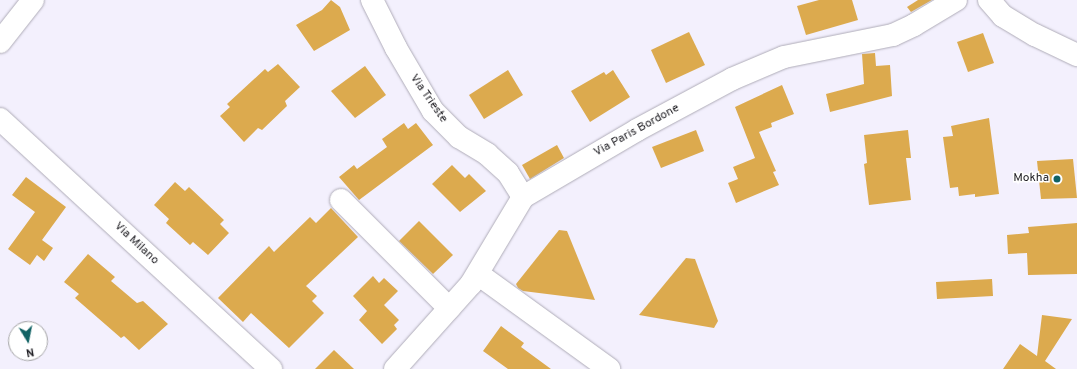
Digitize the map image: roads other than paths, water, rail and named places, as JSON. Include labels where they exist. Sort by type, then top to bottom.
[{"type":"street","points":[[0,42],[33,0]]},
{"type":"street","name":"Via Trieste","points":[[372,0],[396,48],[434,111],[459,137],[487,154],[508,173],[523,197]]},
{"type":"street","name":"Via Paris Bordone","points":[[395,369],[471,284],[523,197],[732,79],[784,57],[893,35],[914,25],[956,0]]},
{"type":"street","points":[[989,0],[1004,16],[1035,35],[1077,55]]},
{"type":"street","name":"Via Milano","points":[[0,120],[271,369]]},
{"type":"street","points":[[341,200],[449,308]]},
{"type":"street","points":[[478,274],[609,369]]},
{"type":"place","name":"Mokha","points":[[1057,179]]}]
